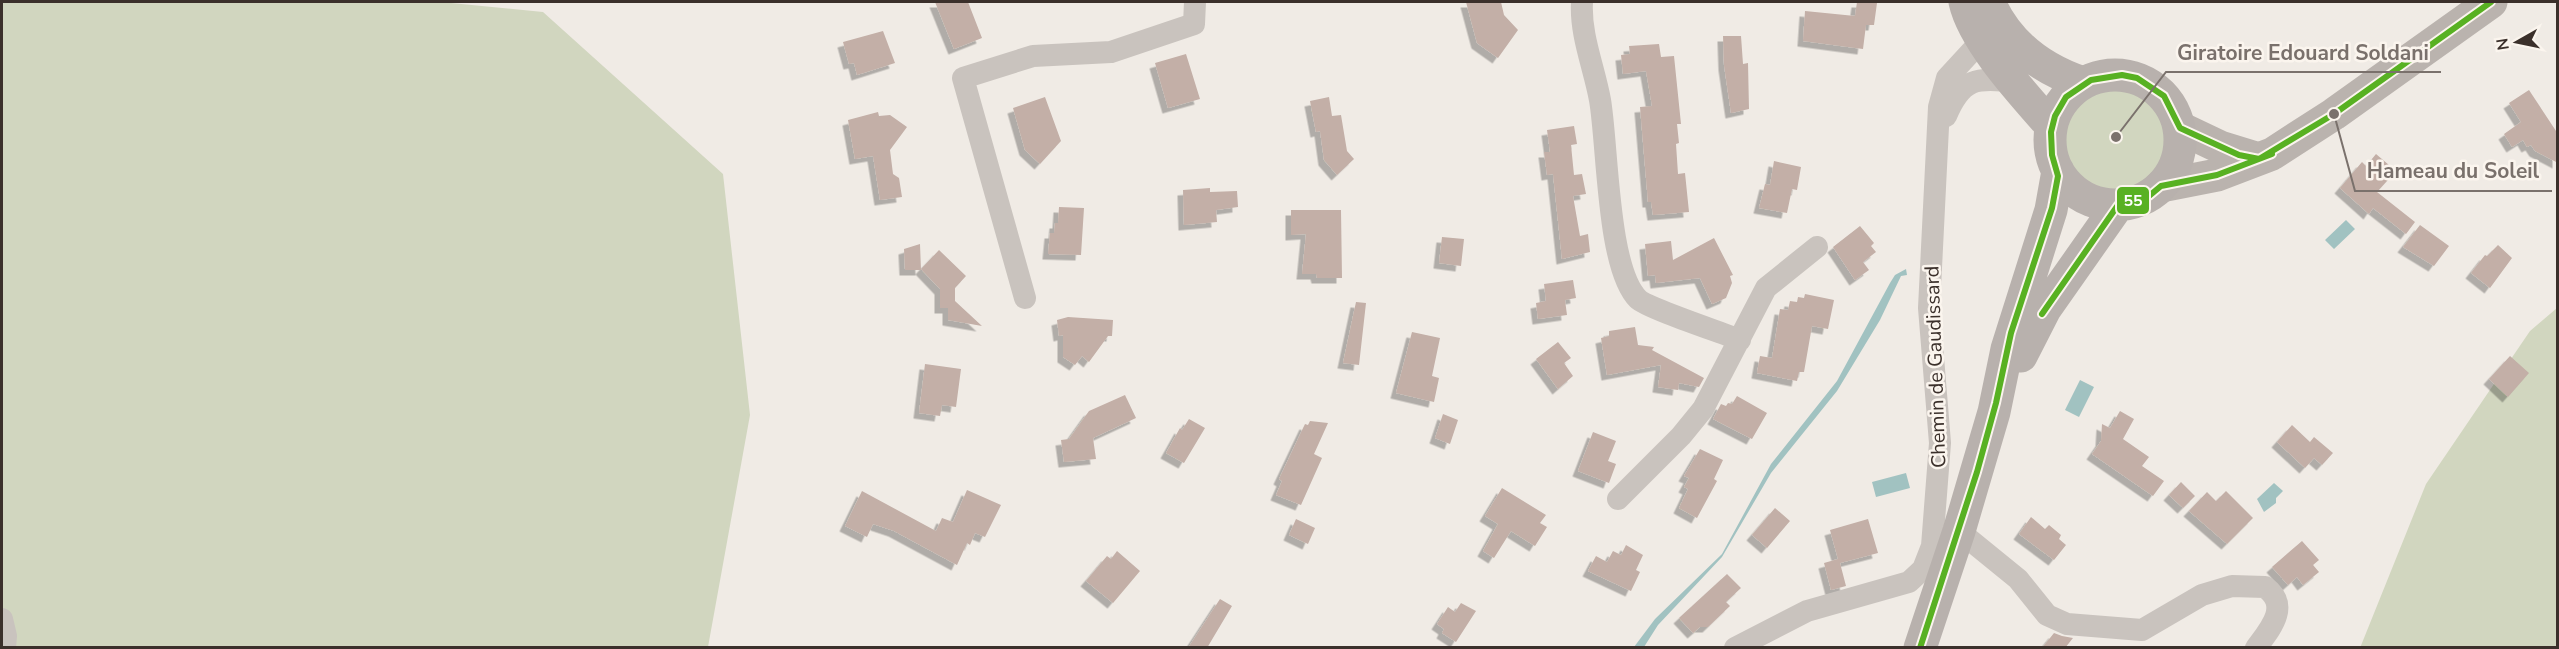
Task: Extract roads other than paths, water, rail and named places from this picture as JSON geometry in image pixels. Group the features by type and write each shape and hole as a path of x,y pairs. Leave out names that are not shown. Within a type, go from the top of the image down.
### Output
{"main road":[{"path":"1965,2 1971,22 1982,40 2051,126"},
{"path":"1989,2 2003,26 2022,50 2051,71 2083,83"},
{"path":"2162,186 2178,160 2180,128 2169,104 2151,84 2134,77 2117,74 2099,76 2083,83 2062,101 2051,126 2050,142 2058,171 2069,186 2084,197 2100,204 2118,205 2134,202 2162,186 2217,175 2272,154 2334,114 2491,2"},
{"path":"2180,128 2239,155 2259,159"},
{"path":"1920,648 1959,531 1994,412 2007,349 2051,210 2058,171"},
{"path":"1994,412 2045,309 2118,205"}],"street":[{"path":"1025,298 963,78 1033,56 1111,52 1194,24 1194,2"},
{"path":"1582,2 1587,52 1600,99 1616,238 1626,283 1639,301 1740,340"},
{"path":"1982,40 2002,42 2022,50"},
{"name":"Chemin de Gaudissard","path":"1735,648 1807,611 1909,582 1923,569 1932,546 1940,443 1929,308 1938,107 1947,78 1982,40"},
{"path":"1937,136 1953,99 1965,84 1979,79 2015,82"},
{"path":"1618,499 1681,436 1703,408 1766,288 1817,247"},
{"path":"1959,531 2018,579 2048,615 2067,624 2142,630 2202,595 2232,586 2265,587 2274,595 2279,609 2272,626 2256,648"},
{"path":"2,619 6,636 5,648"}],"water":[{"path":"2346,220 2355,229 2334,249 2325,240"},
{"path":"1906,269 1907,275 1901,276 1880,320 1837,391 1771,473 1722,557 1658,625 1644,647 1634,647 1655,619 1722,554 1771,464 1837,381 1890,283 1895,275"},
{"path":"2080,380 2094,387 2079,417 2065,410"},
{"path":"1906,473 1910,488 1876,497 1872,482"},
{"path":"2274,483 2283,491 2276,498 2276,503 2264,512 2257,499"}],"place":[{"name":"Hameau du Soleil","path":"2334,114"},
{"name":"Giratoire Edouard Soldani","path":"2116,137"}]}
